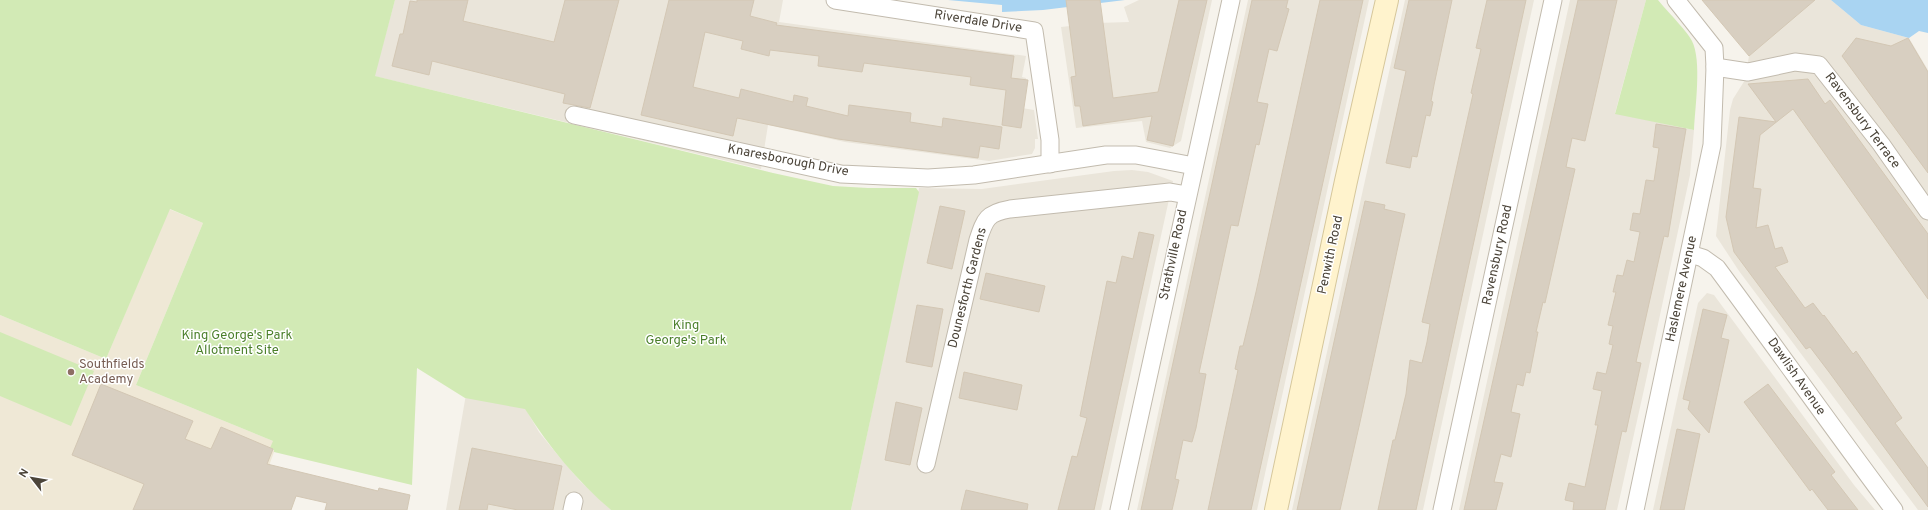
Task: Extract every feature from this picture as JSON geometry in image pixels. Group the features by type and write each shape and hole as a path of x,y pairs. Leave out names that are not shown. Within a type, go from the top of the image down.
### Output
{"street":[{"name":"Riverdale Drive","path":"836,0 1034,31 1050,140 1050,164"},
{"name":"Strathville Road","path":"1118,510 1231,0"},
{"name":"Penwith Road","path":"1276,510 1346,181 1387,0"},
{"name":"Ravensbury Road","path":"1442,510 1553,0"},
{"path":"1676,0 1714,48 1715,67"},
{"name":"Ravensbury Terrace","path":"1715,67 1748,72 1795,62 1819,65 1877,138 1928,211"},
{"name":"Haslemere Avenue","path":"1634,510 1659,389 1690,254 1712,145 1715,67"},
{"name":"Knaresborough Drive","path":"574,114 841,174 928,178 974,175 1106,155 1136,155 1194,166"},
{"name":"Dounesforth Gardens","path":"926,464 978,240 984,222 990,215 1010,209 1170,192 1187,195"},
{"name":"Dawlish Avenue","path":"1690,254 1703,258 1717,268 1894,510"}],"shaded area":[{"path":"395,0 783,0 779,22 1026,56 1022,77 1026,78 1022,108 1034,110 1038,139 1035,139 1035,148 1032,154 989,161 845,142 768,125 761,169 374,76"},
{"path":"1139,0 1212,0 1181,141 1170,148 1146,142 1142,121 1076,128 1061,27 1097,23 1129,22 1124,7"},
{"path":"1248,0 1369,0 1257,510 1137,510"},
{"path":"1405,0 1534,0 1423,510 1292,510"},
{"path":"1570,0 1646,0 1615,113 1694,130 1690,175 1645,385 1617,510 1459,510"},
{"path":"1815,0 1831,0 1861,25 1909,38 1928,70 1928,510 1918,510 1739,271 1716,236 1730,110 1733,99 1745,80 1749,56"},
{"path":"1132,170 1148,172 1173,181 1101,510 851,510 919,188 982,189 1114,171"},
{"name":"Southfields Academy","path":"169,209 203,223 136,385 273,441 274,452 253,510 0,510 0,315 106,359"},
{"path":"1707,293 1714,295 1854,485 1875,510 1653,510 1698,303"},
{"path":"469,377 511,384 539,432 580,481 611,510 446,510"}],"green space":[{"name":"King George's Park","path":"0,0 395,0 375,76 773,173 833,186 916,188 919,192 851,510 611,510 564,463 525,409 465,398 417,368 412,485 274,452 274,450 270,448 273,441 136,385 203,223 170,209 106,359 0,315"},
{"path":"1646,0 1658,0 1692,41 1697,60 1694,130 1615,114"},
{"path":"0,332 94,371 71,426 0,396"}],"water":[{"path":"948,0 1125,0 1043,10 1002,12 1002,5"},
{"path":"1831,0 1928,0 1928,33 1919,31 1909,38 1861,25"}],"building":[{"path":"417,0 468,0 463,21 554,42 565,0 619,0 590,108 563,103 565,94 432,61 429,75 392,66 400,34 403,34 410,1 417,2"},
{"path":"669,0 754,0 750,16 777,23 776,25 1014,56 1011,78 1028,80 1021,128 1002,125 1006,90 970,85 971,77 864,63 862,72 818,66 819,56 770,50 769,56 741,49 743,41 705,32 693,87 739,98 741,89 793,102 794,95 808,98 806,106 848,116 849,105 911,113 910,122 942,127 943,118 1002,127 999,149 980,146 978,158 838,139 737,118 733,136 641,115"},
{"path":"1066,0 1100,0 1113,98 1158,92 1179,0 1207,0 1173,146 1147,140 1152,116 1083,126 1080,106 1075,106 1071,77 1076,76"},
{"path":"1252,0 1288,0 1286,8 1289,9 1277,51 1269,49 1257,102 1268,104 1259,145 1256,144 1238,226 1231,225 1199,373 1206,374 1196,428 1192,442 1183,440 1175,479 1179,480 1172,510 1141,510"},
{"path":"1320,0 1363,0 1251,510 1208,510 1238,370 1235,369 1240,346 1243,346 1256,292"},
{"path":"1409,0 1452,0 1434,85 1430,116 1426,115 1417,157 1412,156 1410,168 1386,163 1406,71 1394,68"},
{"path":"1487,0 1526,0 1416,510 1378,510 1393,440 1395,440 1406,394 1410,360 1422,363 1427,342 1430,324 1422,322 1473,94 1471,93 1481,49 1476,48"},
{"path":"1578,0 1617,0 1585,141 1572,138 1566,167 1575,169 1545,303 1543,302 1536,332 1538,332 1530,373 1526,372 1523,386 1517,384 1511,412 1520,414 1511,457 1501,454 1494,482 1503,483 1496,510 1464,510"},
{"path":"1702,0 1815,0 1749,56"},
{"path":"1856,38 1891,46 1908,38 1928,72 1928,173 1842,56"},
{"path":"1808,79 1825,104 1830,100 1928,234 1928,299 1793,109 1760,135 1753,188 1761,189 1756,228 1768,225 1775,249 1782,247 1788,262 1775,267 1805,308 1813,303 1823,316 1824,315 1853,354 1856,351 1902,418 1895,423 1928,468 1928,507 1810,347 1806,349 1734,252 1726,217 1739,117 1776,122 1748,84"},
{"path":"1656,124 1686,129 1668,237 1664,236 1636,362 1641,363 1626,432 1622,431 1605,510 1573,510 1574,502 1565,500 1569,483 1585,487 1598,425 1595,425 1602,391 1593,389 1597,372 1606,374 1613,345 1609,344 1613,326 1608,325 1616,292 1613,292 1617,275 1623,276 1627,260 1634,262 1640,232 1630,230 1633,213 1640,214 1646,180 1654,181 1659,148 1653,147"},
{"path":"1365,201 1385,205 1384,209 1405,214 1360,422 1340,510 1297,510"},
{"path":"940,206 965,211 952,269 927,263"},
{"path":"1139,232 1154,235 1094,510 1058,510 1072,456 1077,457 1087,418 1080,416 1107,281 1116,283 1122,256 1133,259"},
{"path":"986,273 1045,286 1039,312 980,299"},
{"path":"917,305 943,309 932,367 906,362"},
{"path":"1703,309 1727,315 1721,338 1729,340 1709,433 1688,409 1690,401 1683,399"},
{"path":"964,372 1022,385 1017,410 959,398"},
{"path":"101,384 193,421 185,439 211,449 221,427 273,449 267,464 378,491 379,488 410,495 407,510 325,510 327,503 296,496 291,510 133,510 144,484 72,455"},
{"path":"1768,384 1835,472 1831,475 1858,510 1828,510 1812,489 1810,491 1744,402"},
{"path":"896,402 922,408 910,465 885,460"},
{"path":"1677,429 1700,434 1684,510 1660,510"},
{"path":"472,448 562,466 553,510 518,510 488,504 487,510 459,510"},
{"path":"966,490 1028,504 1027,510 961,510"}],"place":[{"name":"Southfields Academy","path":"71,372"}],"park label":[{"name":"King George's Park Allotment Site","path":"237,344"}]}
